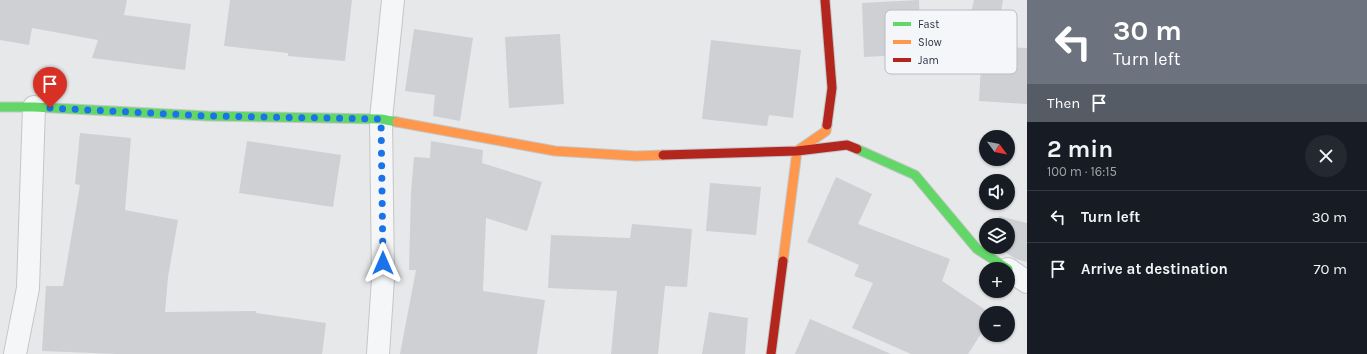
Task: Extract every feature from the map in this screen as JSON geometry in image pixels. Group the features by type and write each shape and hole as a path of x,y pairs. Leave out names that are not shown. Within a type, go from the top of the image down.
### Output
{"street":[{"path":"378,354 383,279 381,119 393,0"},
{"path":"771,354 797,151 826,132 830,110 832,88 825,0"},
{"path":"0,107 34,107 208,116 381,119 555,151 636,156 797,151 847,145 915,175 977,249 997,262"},
{"path":"15,354 28,288 34,107"},
{"path":"1015,274 1027,282"}],"building":[{"path":"0,0 127,0 124,15 191,24 185,70 92,58 98,40 32,28 29,45 0,40"},
{"path":"230,0 352,0 345,61 288,56 288,53 224,46"},
{"path":"919,0 919,10 885,10 885,56 864,57 862,3"},
{"path":"974,0 1003,0 1001,10 972,10"},
{"path":"414,29 473,38 460,121 433,116 435,95 405,91"},
{"path":"560,34 564,104 509,108 505,37"},
{"path":"711,40 801,50 793,118 769,115 767,126 702,119"},
{"path":"1017,48 1027,48 1027,104 979,101 980,74 1017,74"},
{"path":"80,133 131,138 125,210 178,220 168,277 165,312 256,311 256,313 326,323 322,354 118,354 42,351 46,286 63,286 80,185 75,184"},
{"path":"247,141 341,155 333,207 239,193"},
{"path":"431,141 483,150 482,163 542,182 527,231 486,218 483,291 545,300 537,354 400,354 416,270 409,270 411,192 414,157 430,158"},
{"path":"836,177 872,194 858,224 950,259 942,281 980,306 979,337 968,354 911,354 852,328 873,283 854,276 859,265 807,242"},
{"path":"710,183 761,187 756,235 706,231"},
{"path":"1015,220 1027,223 1027,262 1016,259 1008,254 1015,254"},
{"path":"632,224 692,229 687,287 665,286 658,354 611,354 617,291 548,288 551,235 630,238"},
{"path":"709,312 748,318 745,354 702,354"},
{"path":"810,319 891,354 795,354"}],"traffic: fast":[{"path":"0,107 34,107 208,116 381,119 397,122"},
{"path":"857,149 915,175 977,249 997,262"}],"traffic: slow":[{"path":"397,122 555,151 636,156 663,155"},
{"path":"783,261 797,151 826,131 827,125"}],"traffic: jam":[{"path":"825,0 832,88 827,125"},
{"path":"663,155 797,151 847,145 857,149"},
{"path":"771,354 783,261"}],"route":[{"path":"50,108 208,116 381,119 383,263"}]}
